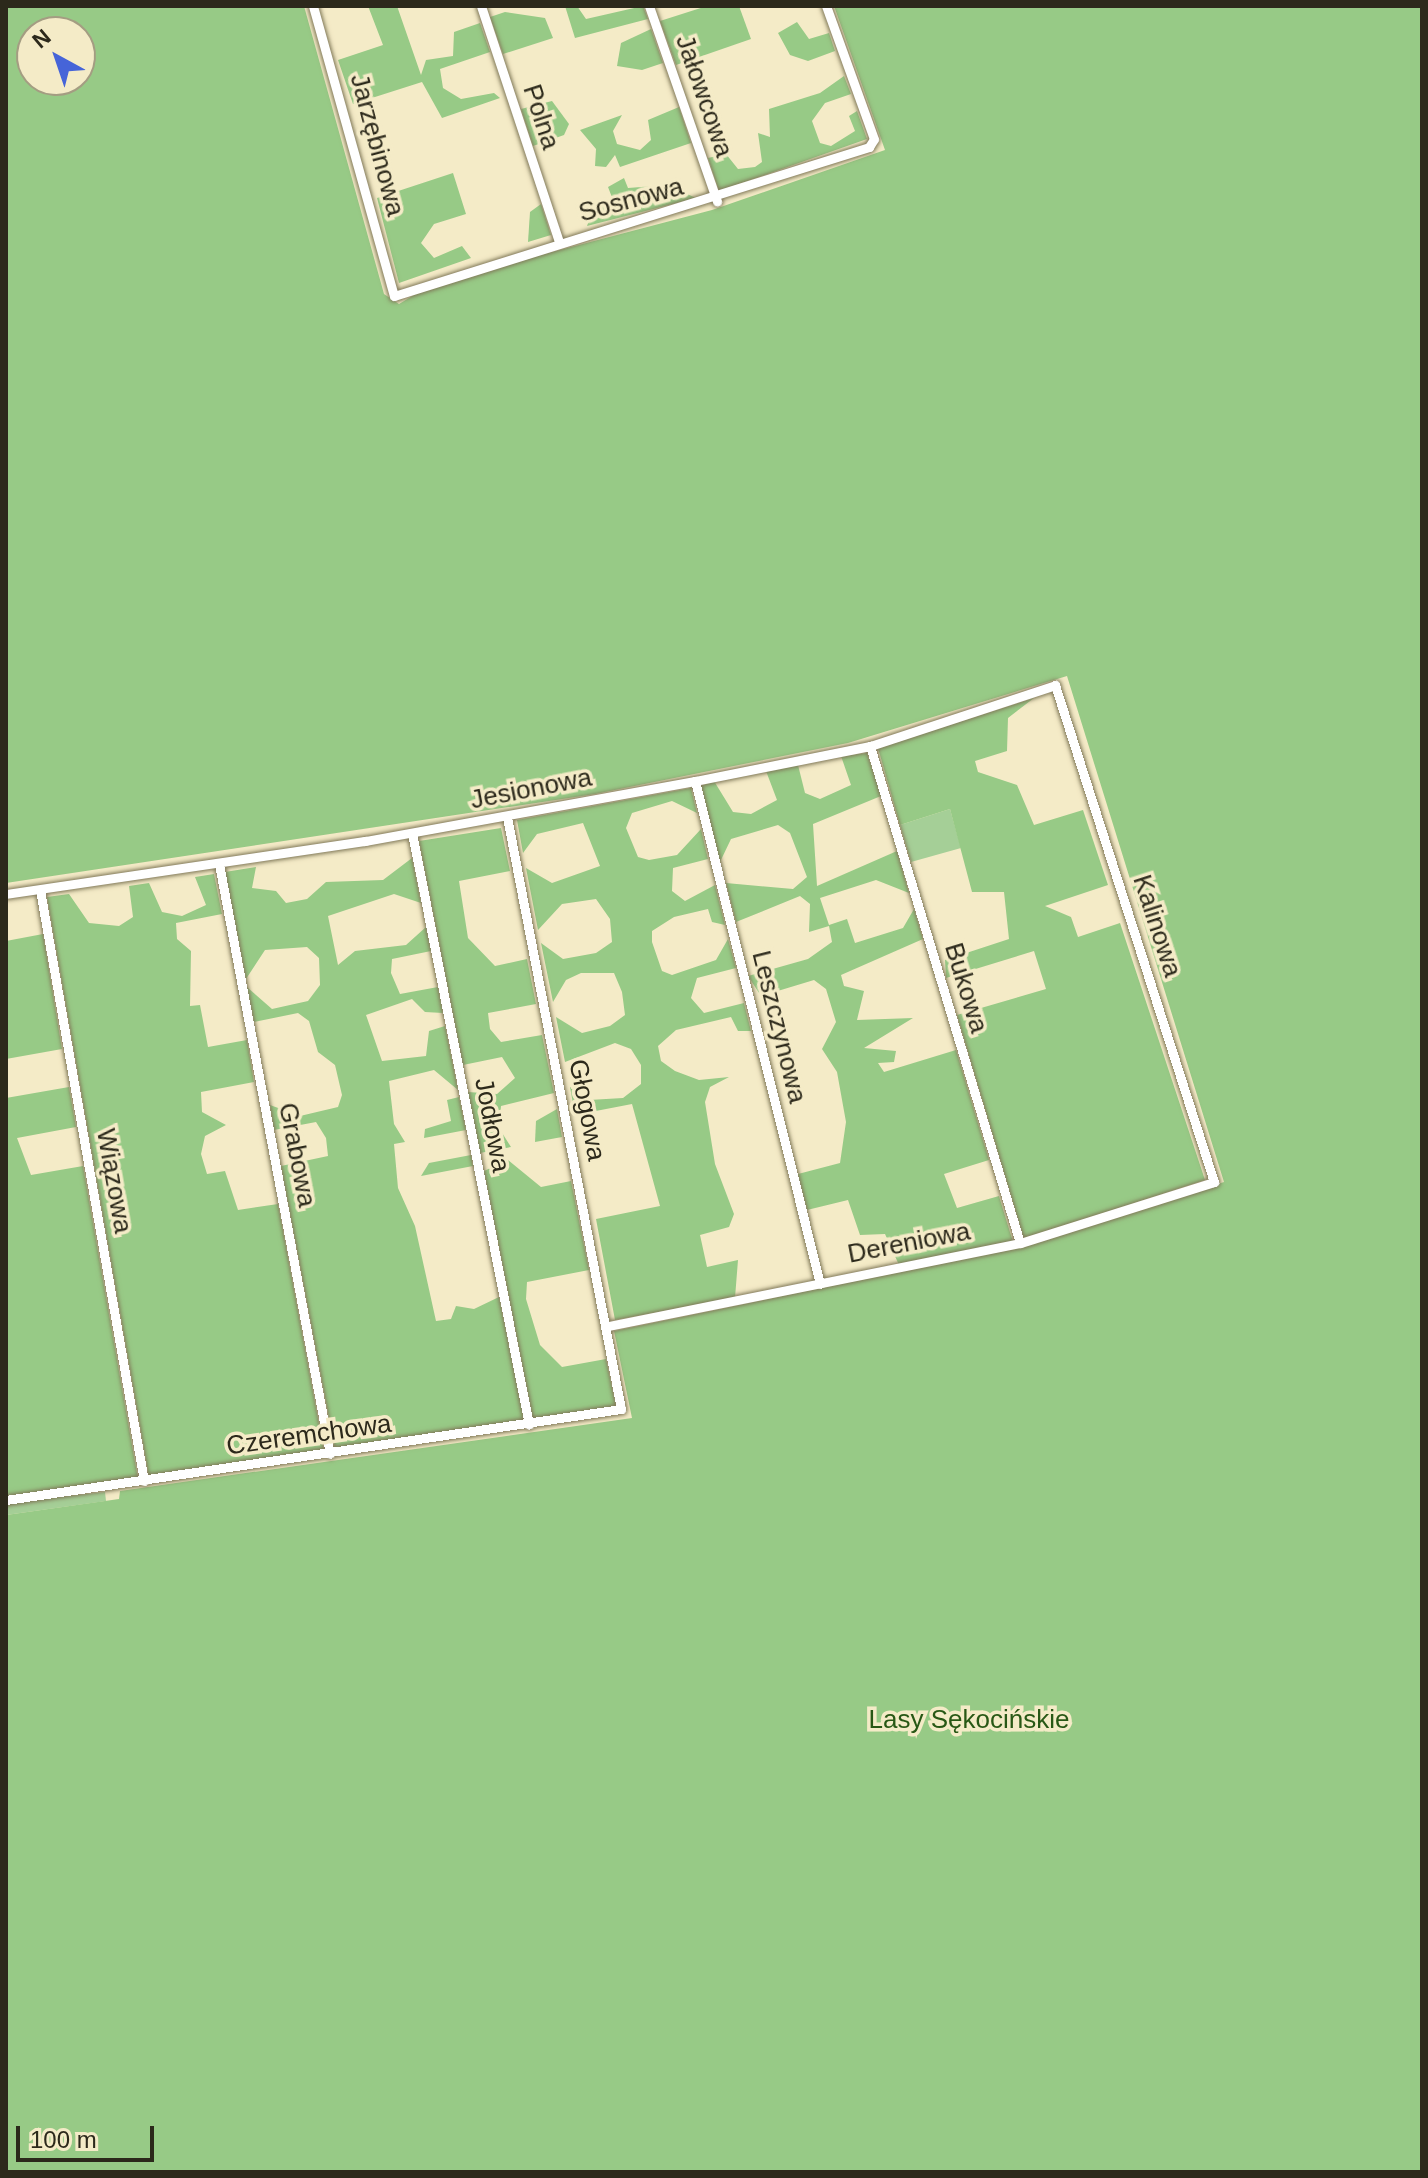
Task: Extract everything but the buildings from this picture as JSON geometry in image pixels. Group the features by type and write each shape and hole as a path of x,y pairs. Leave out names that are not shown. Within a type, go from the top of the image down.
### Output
{"street":[{"name":"Jarzębinowa","path":"313,6 394,296"},
{"name":"Polna","path":"481,6 559,242"},
{"name":"Jałowcowa","path":"649,6 717,201"},
{"name":"Sosnowa","path":"394,296 559,242 717,201 862,150 874,139 826,6"},
{"name":"Jesionowa","path":"6,894 412,833 695,781 870,746 1055,685"},
{"name":"Kalinowa","path":"1055,685 1214,1182"},
{"name":"Bukowa","path":"870,746 1020,1243"},
{"name":"Leszczynowa","path":"695,781 820,1284"},
{"name":"Głogowa","path":"507,817 607,1326 618,1411"},
{"name":"Jodłowa","path":"412,833 529,1425"},
{"name":"Grabowa","path":"219,864 330,1454"},
{"name":"Wiązowa","path":"40,890 144,1481"},
{"name":"Dereniowa","path":"607,1326 1020,1243 1214,1182"},
{"name":"Czeremchowa","path":"6,1500 618,1411"}],"green space":[{"name":"Lasy Sękocińskie","path":"6,6 304,6 384,294 399,304 434,283 712,210 885,150 834,6 1422,6 1422,2172 6,2172 6,1515 119,1499 120,1491 632,1418 614,1331 1019,1247 1224,1182 1067,676 848,743 595,794 6,883"},
{"path":"368,6 397,6 421,75 426,60 453,56 454,32 480,23 490,52 440,69 443,88 461,99 494,93 500,98 442,118 422,82 353,104 338,60 383,45"},
{"path":"565,6 577,6 586,19 643,6 648,19 575,38"},
{"path":"707,6 739,6 751,39 676,65 660,21"},
{"path":"505,12 545,18 553,38 503,54 490,17"},
{"path":"797,22 809,39 829,33 835,51 808,61 790,55 778,33"},
{"path":"651,29 663,63 642,70 617,66 621,43"},
{"path":"844,76 851,94 825,103 812,121 820,143 831,146 855,131 849,116 857,111 867,139 719,191 708,158 726,154 738,169 755,167 762,162 758,133 770,137 769,109 820,93"},
{"path":"552,101 569,124 564,135 533,146 521,109"},
{"path":"679,107 691,143 620,167 615,155 606,167 595,166 596,149 580,130 622,115 613,131 617,144 640,150 651,140 648,120"},
{"path":"453,173 466,214 434,224 421,243 434,258 462,246 471,258 399,283 377,198"},
{"path":"624,178 628,188 667,185 696,198 587,226 593,209 613,200 608,187"},
{"path":"541,204 551,235 528,242 530,212"},
{"path":"1034,698 1008,718 1007,751 975,761 978,772 1017,785 1034,825 1083,810 1108,885 1045,906 1071,917 1078,937 1120,923 1205,1180 1024,1239 957,1015 1046,989 1034,951 946,978 945,960 1009,939 1004,892 972,892 950,809 900,825 878,748"},
{"path":"867,753 881,796 813,824 817,886 897,851 909,893 876,880 820,898 829,925 847,919 855,943 903,928 914,909 923,939 841,975 844,986 864,991 857,1020 913,1018 864,1048 896,1051 894,1062 878,1063 884,1072 956,1050 989,1160 944,1174 957,1208 999,1196 1013,1242 899,1265 885,1234 860,1235 848,1200 807,1210 798,1174 840,1163 846,1122 837,1072 822,1049 836,1022 826,989 814,980 761,996 748,976 808,959 832,942 829,926 809,932 810,904 800,896 736,922 726,883 793,889 807,877 790,833 778,825 731,839 720,862 701,786 714,781 733,812 751,814 777,800 766,771 798,765 805,793 820,799 851,785 841,756"},
{"path":"691,788 697,813 672,801 632,813 626,828 638,857 649,860 677,855 701,829 708,859 673,868 672,891 685,901 715,885 725,925 712,922 708,909 674,917 652,931 652,942 662,971 672,975 716,960 728,939 736,968 697,978 691,998 704,1013 744,1003 751,1031 738,1031 731,1017 676,1030 658,1046 661,1061 675,1071 699,1080 729,1077 710,1087 705,1102 715,1164 734,1214 729,1227 700,1235 707,1267 738,1260 735,1298 615,1320 596,1219 660,1206 632,1104 575,1115 570,1087 589,1100 623,1098 641,1084 641,1065 631,1049 615,1043 565,1062 556,1017 582,1033 610,1026 625,1015 622,992 614,973 581,973 566,980 553,1002 541,943 563,959 596,953 612,942 610,919 596,899 562,904 538,930 526,868 552,883 600,866 583,823 537,834 523,853 517,820"},
{"path":"950,809 961,848 911,862 900,825"},
{"path":"501,828 510,871 459,881 468,938 495,966 527,959 536,1004 488,1013 490,1029 501,1042 542,1035 554,1093 501,1106 499,1128 511,1147 480,1153 468,1092 497,1094 515,1078 502,1057 463,1065 419,841"},
{"path":"412,858 421,903 394,894 328,916 338,965 355,951 406,945 426,927 431,951 392,959 391,973 400,994 438,987 443,1013 425,1012 412,999 366,1015 382,1061 426,1056 429,1031 445,1026 458,1090 434,1070 389,1081 394,1124 405,1142 394,1144 398,1188 415,1226 436,1321 451,1319 456,1306 474,1309 499,1297 524,1420 335,1449 281,1166 328,1156 326,1138 316,1122 274,1130 270,1105 300,1116 338,1107 342,1095 335,1065 318,1052 309,1021 298,1013 254,1022 247,987 272,1009 308,1001 320,985 319,958 307,947 265,950 246,979 225,872 256,867 252,888 276,891 286,903 307,899 326,882 383,880"},
{"path":"214,874 222,914 176,923 177,939 191,951 190,1006 200,1005 208,1047 247,1040 254,1082 201,1092 202,1112 226,1125 205,1136 201,1154 207,1174 225,1171 238,1210 278,1204 324,1451 149,1477 47,897 69,894 89,923 119,926 133,917 129,886 149,883 162,912 182,916 206,905 195,877"},
{"path":"43,934 62,1049 6,1059 6,941"},
{"path":"69,1087 76,1127 17,1138 31,1175 83,1166 138,1479 6,1496 6,1098"},
{"path":"459,1097 466,1130 424,1138 425,1129 451,1121 447,1100"},
{"path":"557,1109 562,1137 535,1142 536,1121"},
{"path":"471,1155 473,1166 421,1176 429,1163"},
{"path":"508,1160 541,1187 571,1181 589,1270 527,1282 526,1299 540,1345 562,1367 606,1359 616,1406 533,1419 484,1171"},
{"path":"105,1492 106,1501 6,1515 6,1503"}]}
